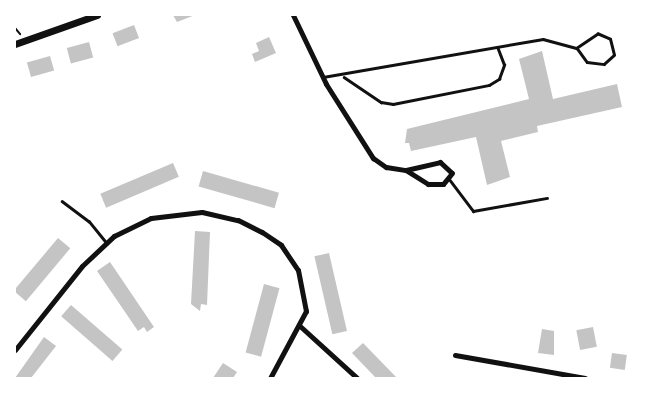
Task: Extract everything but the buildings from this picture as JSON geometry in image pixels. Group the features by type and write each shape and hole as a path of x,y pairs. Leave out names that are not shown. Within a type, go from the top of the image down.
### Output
{"street":[{"path":"15,44 78,18 97,15"},
{"path":"293,15 322,77 373,158 386,167 406,170 440,162 451,170 450,180 428,184 406,170"},
{"path":"15,350 106,242 133,225 170,213 202,212 238,220 281,245 294,262 306,301 301,327 270,378"},
{"path":"301,327 357,378"},
{"path":"455,355 585,378"}],"lane":[{"path":"322,77 343,76 498,49 543,39 577,48 587,62 604,64 614,55 610,39 598,34 577,48"},
{"path":"343,76 381,102 393,104 489,85 499,79 504,65 498,49"},
{"path":"450,180 473,211 547,198"},
{"path":"62,201 89,221 106,242"}]}
